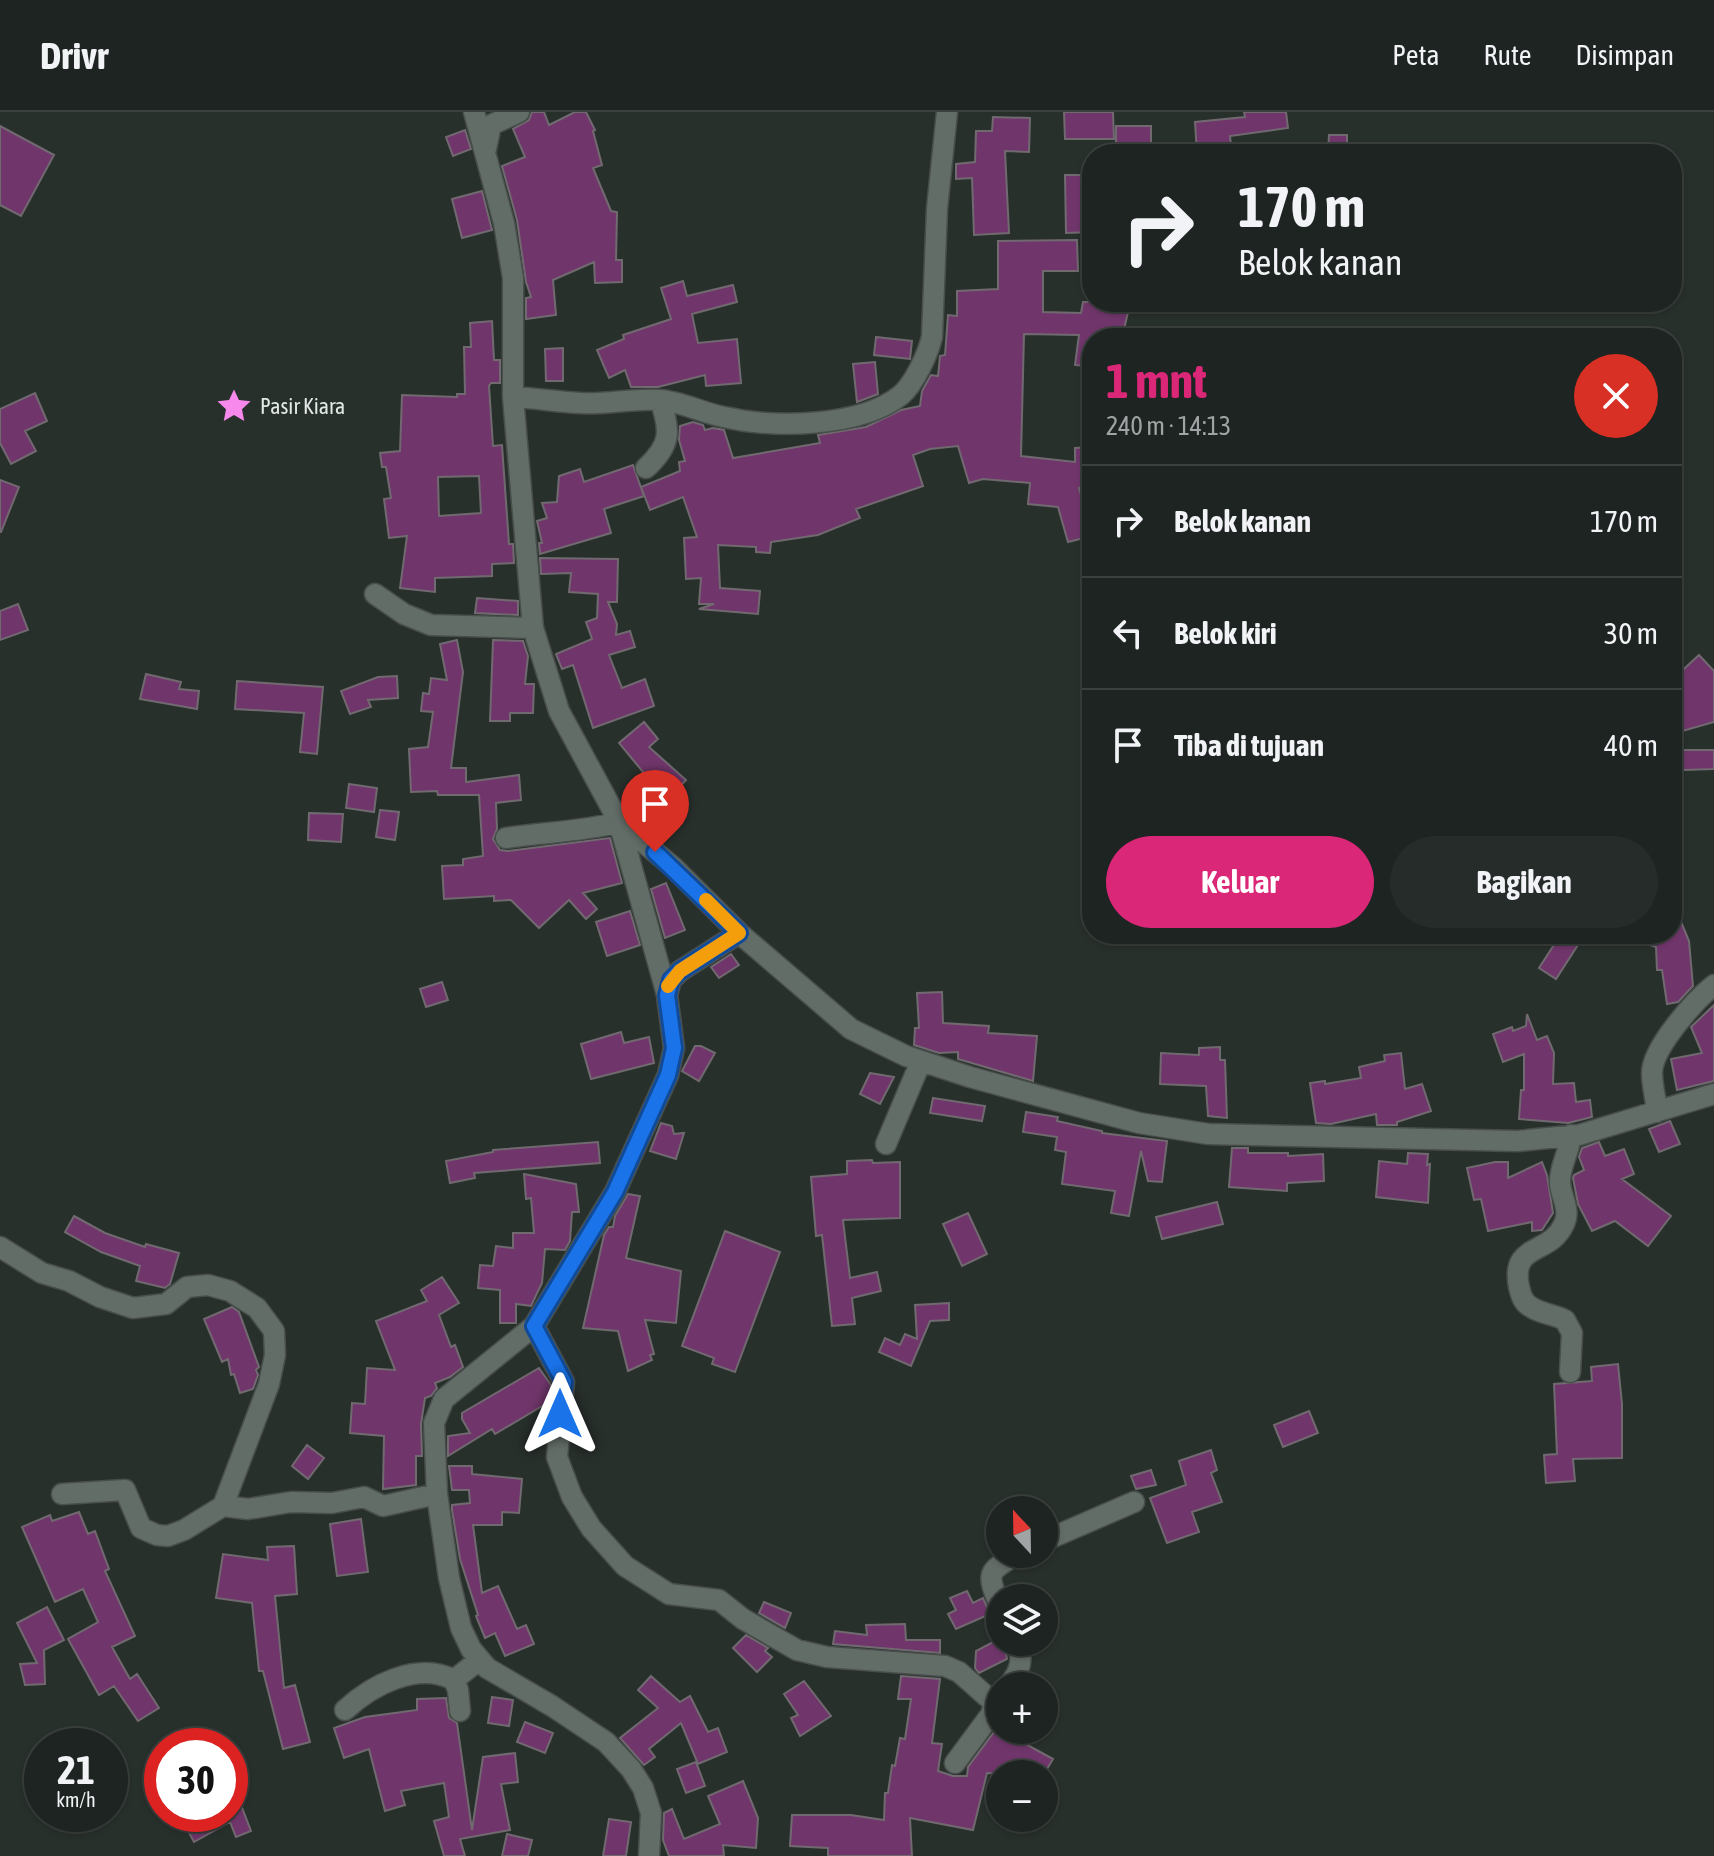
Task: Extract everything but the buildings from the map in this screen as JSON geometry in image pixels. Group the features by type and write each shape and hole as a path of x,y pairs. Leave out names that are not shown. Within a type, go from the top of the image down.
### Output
{"street":[{"path":"474,112 504,223 513,278 513,397 533,628 559,711 619,822 667,995 674,1048 668,1075 615,1192 534,1326 444,1399 438,1409 433,1441 437,1494 453,1601 461,1628 479,1660 606,1742 631,1769 643,1788 651,1813 653,1852"},
{"path":"486,153 491,125 519,112"},
{"path":"513,397 581,404 660,400 722,417 788,425 831,420 873,410 904,393 928,353 932,337 937,209 947,112"},
{"path":"646,468 666,445 667,424 660,400"},
{"path":"375,594 404,614 431,625 533,628"},
{"path":"506,838 592,829 619,822"},
{"path":"619,822 673,867 739,933 851,1029 921,1061 1139,1123 1208,1134 1518,1141 1571,1135 1714,1094"},
{"path":"667,995 676,974 739,933"},
{"path":"1657,1112 1653,1062 1672,1031 1714,985"},
{"path":"886,1144 921,1061"},
{"path":"1570,1372 1572,1333 1565,1320 1527,1305 1521,1295 1517,1266 1523,1256 1558,1237 1566,1221 1560,1179 1570,1150 1571,1135"},
{"path":"0,1247 42,1273 133,1308 166,1304 187,1287 208,1285 230,1291 257,1308 274,1331 275,1355 269,1384 223,1506 184,1530 162,1536 141,1528 125,1490 62,1494"},
{"path":"534,1326 564,1382 557,1457 572,1497 591,1528 625,1566 669,1594 719,1600 743,1619 797,1650 827,1657 945,1666 986,1691"},
{"path":"223,1506 248,1509 291,1502 332,1503 364,1497 383,1506 437,1494"},
{"path":"1058,1535 1134,1502"},
{"path":"454,1680 479,1660"},
{"path":"345,1710 362,1694 388,1680 431,1674 454,1680"},
{"path":"454,1680 460,1711"},
{"path":"955,1763 986,1721"}],"slow traffic":[{"path":"668,986 680,971 739,933 706,900"}],"place":[{"name":"Pasir Kiara","path":"234,406"}],"route":[{"path":"560,1414 564,1382 534,1326 615,1192 668,1075 674,1048 667,995 671,980 739,933 655,852"}]}
